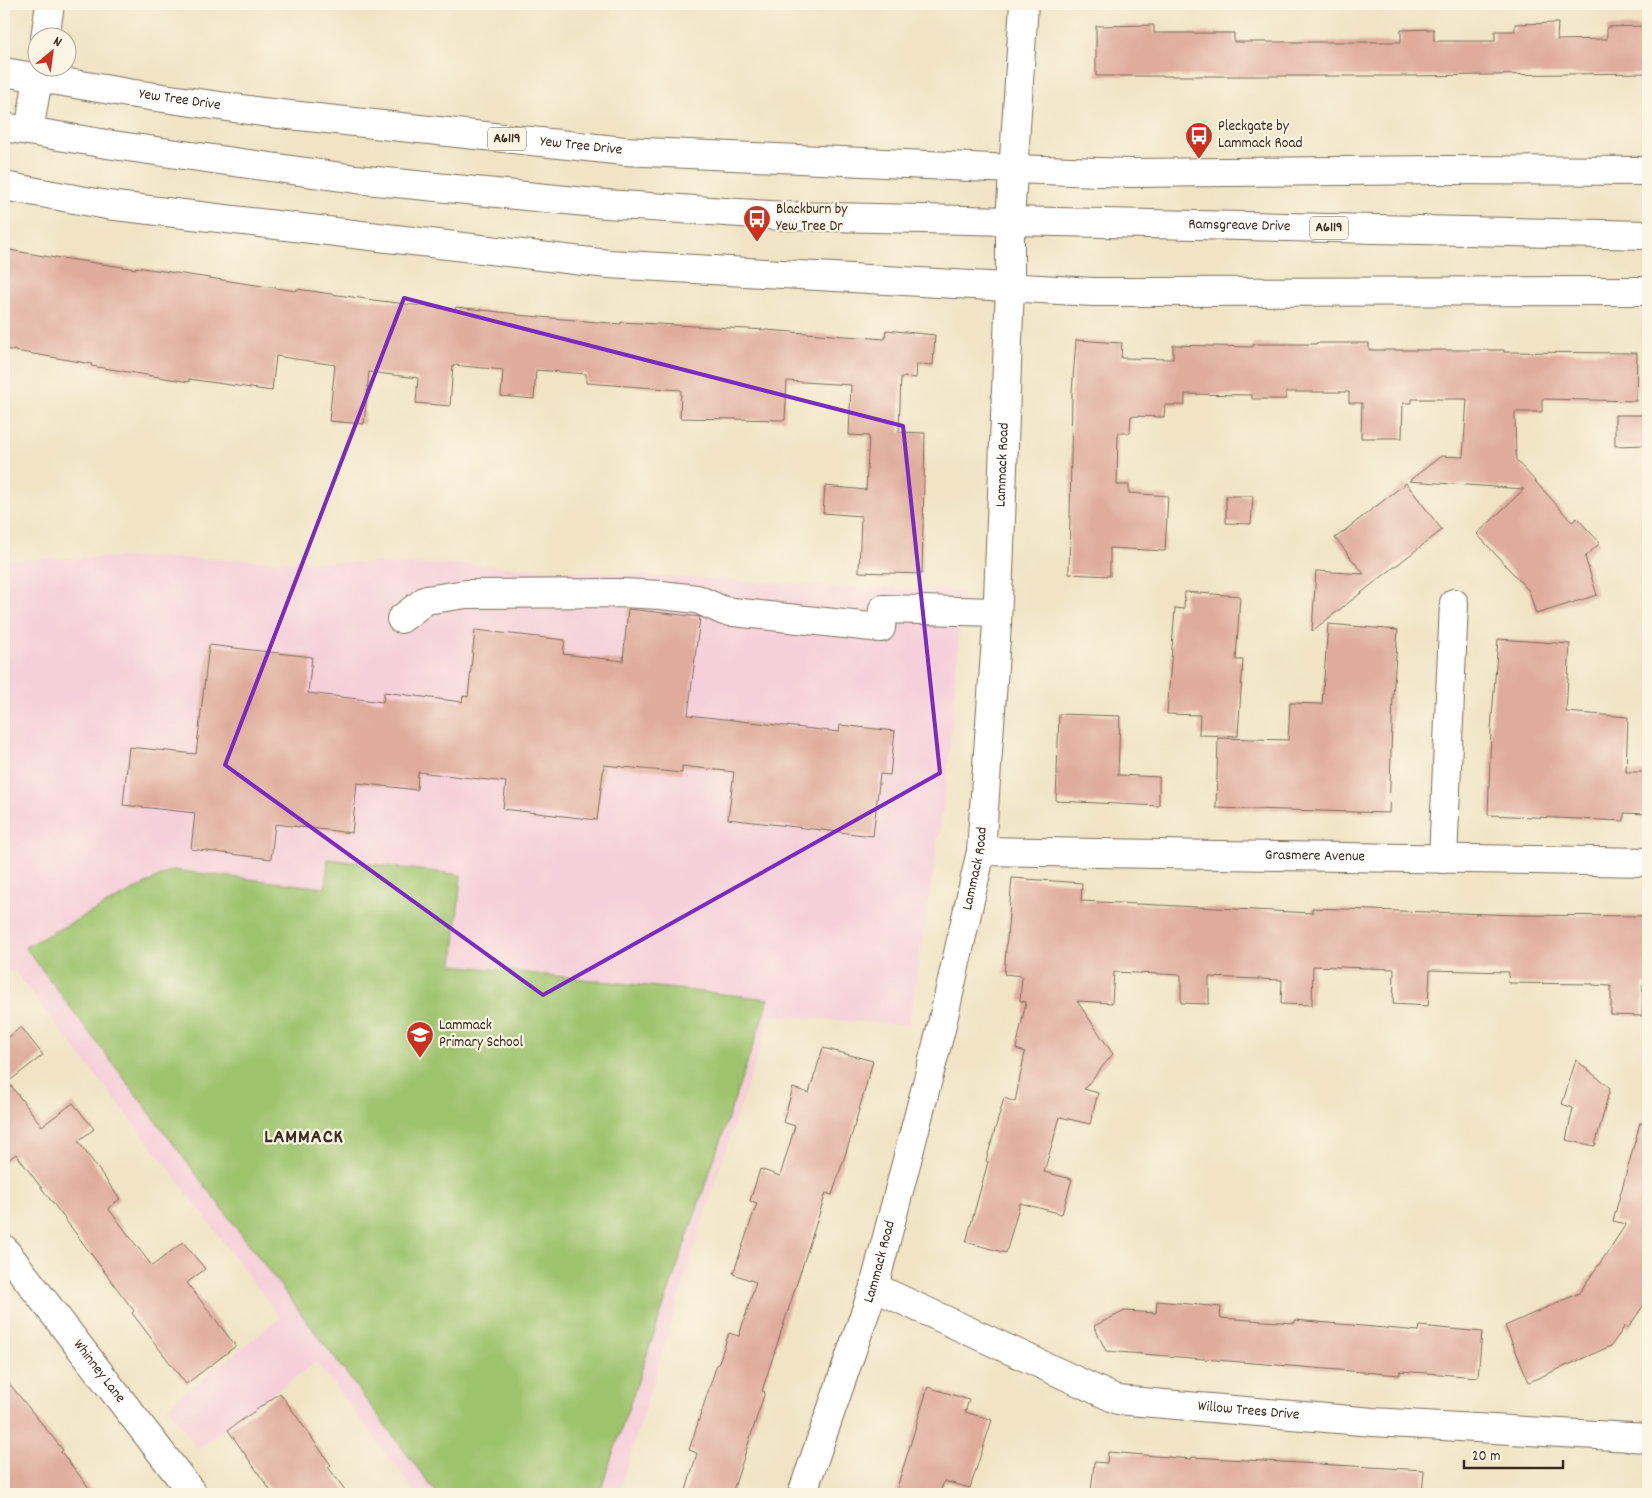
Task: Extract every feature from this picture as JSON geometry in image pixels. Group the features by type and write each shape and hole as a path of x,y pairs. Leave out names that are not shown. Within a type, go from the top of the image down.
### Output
{"main road":[{"path":"46,28 50,4"},
{"path":"1013,169 1024,4"},
{"name":"Yew Tree Drive","path":"4,72 28,73"},
{"path":"17,129 37,78"},
{"name":"Yew Tree Drive","path":"68,78 262,112 624,151 1013,169"},
{"name":"A6119","path":"17,129 114,146 356,179 606,204 784,216 1010,220"},
{"name":"A6119","path":"1013,169 1129,173 1434,170 1648,171"},
{"name":"Lammack Road","path":"802,1494 874,1287 941,1029 981,851 997,612 1013,169"},
{"path":"4,186 107,205 608,264 1093,292 1648,291"},
{"name":"Ramsgreave Drive","path":"1010,220 1100,224 1648,235"},
{"path":"401,619 426,600 466,594 622,593 661,595 696,599 724,611 881,628 883,609 997,612"},
{"path":"1443,858 1454,603"},
{"name":"Grasmere Avenue","path":"981,851 1648,862"},
{"name":"Whinney Lane","path":"4,1249 193,1494"},
{"name":"Willow Trees Drive","path":"874,1287 1118,1400 1373,1422 1648,1438"}],"highlighted area":[{"path":"404,298 903,426 940,773 543,995 225,765"}],"shaded area":[{"name":"Lammack Primary School","path":"124,557 474,565 830,586 963,591 946,790 909,1025 771,1016 723,1157 618,1494 417,1494 316,1362 197,1449 168,1406 280,1318 167,1166 15,972 4,971 4,559"}],"green space":[{"path":"328,859 461,875 453,965 769,999 599,1494 437,1494 25,947 172,870 325,888"}],"building":[{"path":"1558,23 1557,40 1607,39 1607,27 1648,26 1648,73 1407,76 1096,76 1096,26 1154,25 1154,33 1234,33 1234,42 1401,42 1401,30 1434,29 1434,41 1495,41 1495,31 1515,31 1515,24"},
{"path":"4,249 55,258 136,269 136,267 296,291 297,289 455,310 456,307 517,315 621,324 621,322 766,330 885,339 886,330 935,335 933,365 917,364 916,378 901,377 899,432 925,433 922,574 859,572 861,516 823,513 825,486 866,490 869,436 849,435 851,385 787,381 785,420 680,418 681,390 586,383 586,374 536,370 534,399 501,396 503,370 453,365 450,406 416,403 418,378 369,372 364,424 329,421 335,365 276,356 272,391 189,379 189,382 4,349"},
{"path":"1076,340 1122,343 1121,358 1173,359 1173,345 1253,347 1253,344 1316,343 1369,343 1369,350 1504,350 1504,352 1637,353 1636,401 1542,399 1542,412 1515,412 1516,460 1572,522 1577,518 1600,543 1585,557 1597,595 1536,614 1529,591 1477,534 1524,489 1409,481 1441,456 1463,457 1467,399 1412,399 1412,403 1403,403 1402,438 1361,438 1362,403 1349,403 1349,392 1286,392 1286,399 1252,399 1252,395 1185,394 1185,405 1165,405 1164,417 1131,416 1130,433 1118,433 1117,485 1129,485 1129,493 1168,496 1165,551 1110,548 1110,576 1069,574 1072,392"},
{"path":"1615,415 1648,415 1648,445 1615,446"},
{"path":"1406,483 1442,530 1312,631 1316,571 1364,574 1335,538"},
{"path":"1226,496 1253,496 1251,524 1226,523"},
{"path":"1185,592 1240,596 1236,660 1243,660 1238,736 1199,735 1200,715 1167,714 1175,608 1184,609"},
{"path":"628,609 700,617 688,715 839,732 840,725 895,731 890,775 880,774 873,836 728,819 734,772 682,766 682,773 604,765 597,820 503,809 506,782 418,772 417,790 357,783 352,833 275,824 271,859 191,849 195,813 123,805 129,747 196,754 209,645 312,657 308,693 383,702 384,692 462,702 463,696 468,697 475,630 565,640 563,654 623,661"},
{"path":"1328,624 1398,630 1393,696 1389,813 1216,808 1218,738 1288,740 1290,703 1322,704"},
{"path":"1498,639 1570,644 1566,712 1628,717 1626,772 1648,772 1648,814 1624,813 1624,821 1488,815 1491,730"},
{"path":"1059,714 1120,716 1118,775 1159,777 1159,806 1056,801"},
{"path":"1012,878 1082,883 1081,901 1312,913 1312,908 1518,915 1648,916 1648,984 1643,984 1642,1016 1611,1015 1611,986 1508,983 1509,972 1430,970 1428,1006 1393,1004 1394,969 1313,966 1312,1005 1281,1004 1282,980 1209,977 1209,1004 1181,1003 1181,975 1114,972 1112,1003 1077,1001 1113,1054 1084,1089 1098,1093 1090,1124 1060,1117 1044,1172 1072,1179 1062,1214 1020,1203 1006,1253 966,1242 1004,1098 1015,1102 1025,1052 1016,1049 1026,1002 1020,1001 1022,976 1004,974"},
{"path":"21,1027 43,1055 8,1082 42,1126 73,1103 94,1129 78,1141 120,1199 108,1208 152,1266 183,1242 205,1269 187,1283 236,1346 186,1384 132,1313 134,1311 16,1154 4,1163 4,1041"},
{"path":"823,1048 873,1061 852,1134 832,1195 826,1193 762,1391 765,1392 732,1494 685,1494 697,1453 689,1450 717,1364 729,1333 739,1336 756,1282 733,1274 757,1203 750,1201 760,1169 780,1176 795,1126 783,1122 793,1088 809,1093"},
{"path":"1576,1060 1610,1088 1595,1146 1566,1140 1573,1108 1562,1104"},
{"path":"1640,1123 1648,1124 1648,1299 1628,1328 1625,1326 1611,1346 1529,1382 1505,1326 1579,1293 1607,1253 1626,1224 1613,1221"},
{"path":"1157,1301 1221,1307 1220,1318 1295,1323 1295,1320 1419,1331 1420,1326 1482,1332 1478,1377 1400,1371 1400,1375 1106,1351 1094,1326 1125,1311 1156,1313"},
{"path":"4,1377 63,1450 61,1452 94,1494 4,1494"},
{"path":"928,1387 969,1400 965,1412 992,1420 970,1488 944,1481 940,1494 895,1494"},
{"path":"280,1393 331,1465 328,1467 348,1494 273,1494 228,1430"},
{"path":"1108,1452 1192,1459 1192,1457 1424,1470 1422,1494 1091,1494 1094,1462 1107,1463"}],"place":[{"name":"Pleckgate by Lammack Road","path":"1199,160"},
{"name":"Blackburn by Yew Tree Dr","path":"757,243"},
{"name":"Lammack Primary School","path":"420,1059"}],"district":[{"name":"LAMMACK","path":"304,1138"}]}
